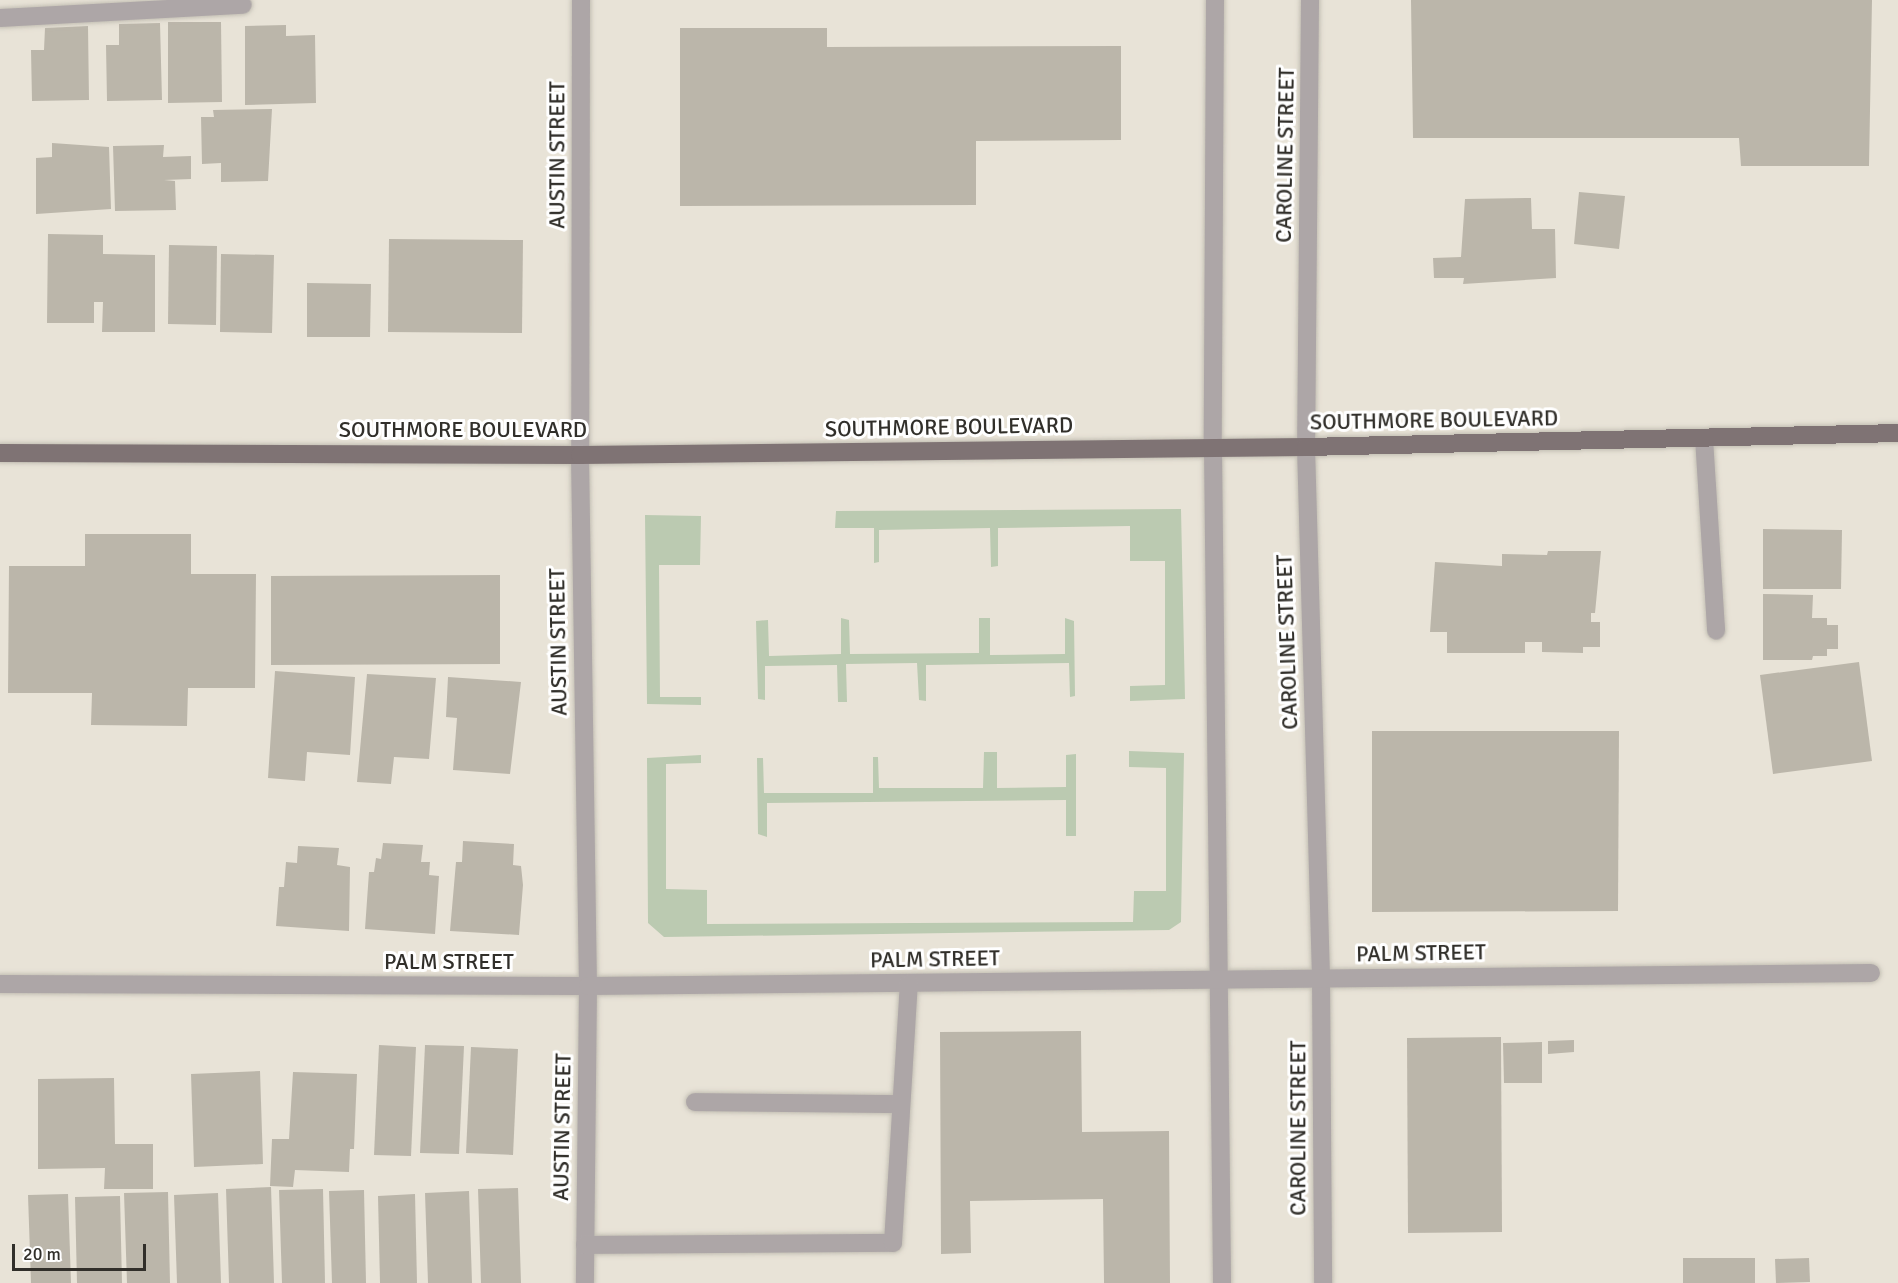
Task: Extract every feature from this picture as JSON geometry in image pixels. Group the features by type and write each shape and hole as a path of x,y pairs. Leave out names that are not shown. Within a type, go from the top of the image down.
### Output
{"main road":[{"name":"SOUTHMORE BOULEVARD","path":"0,453 580,455 1306,447 1898,433"}],"street":[{"name":"AUSTIN STREET","path":"581,0 580,455 588,986 585,1283"},
{"path":"1215,0 1213,448 1222,1283"},
{"name":"CAROLINE STREET","path":"1310,0 1306,447 1320,978 1323,1283"},
{"path":"0,18 243,5"},
{"path":"1704,438 1716,631"},
{"name":"PALM STREET","path":"0,984 588,986 1871,973"},
{"path":"585,1245 893,1243 909,983"},
{"path":"694,1102 901,1104"}],"green space":[{"path":"1181,509 1185,699 1130,701 1130,686 1165,685 1165,561 1130,561 1130,526 998,528 998,566 991,567 990,528 879,530 879,562 874,563 874,528 835,528 836,511"},
{"path":"645,515 701,516 700,565 659,565 660,697 701,697 701,705 647,704"},
{"path":"841,618 849,620 850,654 979,653 979,618 990,618 990,655 1065,654 1065,618 1074,621 1075,696 1070,697 1069,663 926,665 926,701 919,700 917,663 846,664 847,702 838,702 837,665 765,666 765,700 758,699 756,621 768,620 769,656 841,654"},
{"path":"1129,751 1184,753 1181,922 1169,930 664,937 648,923 647,758 701,755 701,763 666,764 666,889 707,890 707,924 1133,922 1134,891 1166,891 1166,768 1129,767"},
{"path":"984,752 997,752 997,788 1066,787 1066,755 1076,754 1076,836 1066,836 1066,800 767,803 767,837 758,834 757,758 763,758 764,793 873,793 873,757 878,757 879,788 983,788"}],"building":[{"path":"1411,0 1872,0 1869,166 1741,166 1739,138 1413,138"},
{"path":"168,22 221,22 222,102 168,103"},
{"path":"160,23 162,100 107,101 106,45 119,45 119,24"},
{"path":"286,25 286,36 315,35 316,103 245,105 245,26"},
{"path":"88,26 89,100 32,101 31,50 44,50 45,28"},
{"path":"680,28 827,28 827,47 1121,46 1121,140 976,141 976,205 680,206"},
{"path":"272,109 268,181 221,182 221,163 202,164 201,117 214,117 213,110"},
{"path":"52,143 109,147 111,209 36,214 36,158 52,157"},
{"path":"164,145 163,157 191,156 191,179 164,180 175,181 176,210 115,211 113,146"},
{"path":"1579,192 1625,196 1619,249 1574,244"},
{"path":"1531,198 1532,229 1555,229 1556,278 1463,284 1464,278 1434,278 1433,258 1461,257 1465,199"},
{"path":"48,234 103,235 103,254 155,255 155,332 102,332 103,302 94,302 94,323 47,323"},
{"path":"389,239 523,240 522,333 388,332"},
{"path":"169,245 217,246 216,325 168,324"},
{"path":"221,254 274,255 272,333 220,332"},
{"path":"307,283 371,284 370,337 307,337"},
{"path":"1763,529 1842,530 1841,589 1763,589"},
{"path":"85,534 191,534 191,574 256,574 255,688 188,688 187,726 91,725 92,693 8,693 9,566 85,566"},
{"path":"1548,551 1601,551 1595,613 1591,613 1591,622 1600,622 1600,647 1583,647 1583,653 1542,652 1542,642 1525,642 1525,653 1447,653 1447,632 1430,632 1435,562 1502,566 1502,554 1547,555"},
{"path":"500,575 500,664 271,665 271,576"},
{"path":"1763,594 1813,595 1812,618 1827,618 1827,625 1838,625 1838,649 1827,649 1827,656 1813,656 1812,660 1763,660"},
{"path":"1859,662 1872,761 1773,774 1760,675"},
{"path":"275,671 355,677 350,755 307,752 305,781 268,778"},
{"path":"367,674 436,678 429,759 394,757 391,784 357,782"},
{"path":"448,677 521,682 510,774 453,770 457,718 446,717"},
{"path":"1372,731 1619,731 1618,911 1372,912"},
{"path":"463,841 514,844 513,865 521,866 523,885 519,935 450,931 456,862 462,862"},
{"path":"383,843 423,845 421,862 430,862 429,875 439,876 435,934 365,929 369,872 374,872 376,858 381,859"},
{"path":"298,846 339,848 337,865 350,867 349,931 276,926 279,887 284,887 286,862 297,863"},
{"path":"1081,1031 1082,1132 1169,1131 1170,1283 1104,1283 1103,1199 970,1201 971,1253 941,1254 940,1032"},
{"path":"1501,1037 1502,1232 1408,1233 1407,1038"},
{"path":"1574,1040 1574,1052 1548,1054 1548,1041"},
{"path":"1542,1042 1542,1083 1504,1083 1503,1043"},
{"path":"379,1045 416,1047 411,1156 374,1155"},
{"path":"425,1045 464,1046 459,1154 420,1153"},
{"path":"471,1047 518,1049 513,1155 466,1153"},
{"path":"260,1071 263,1164 194,1167 191,1074"},
{"path":"293,1072 357,1074 354,1149 350,1149 349,1172 295,1170 293,1187 270,1186 272,1139 289,1139"},
{"path":"114,1078 115,1144 153,1144 153,1189 104,1189 105,1168 38,1169 38,1079"},
{"path":"271,1187 274,1283 229,1283 226,1189"},
{"path":"518,1188 521,1283 481,1283 478,1189"},
{"path":"323,1189 325,1283 282,1283 279,1190"},
{"path":"364,1190 366,1283 332,1283 329,1191"},
{"path":"469,1191 472,1283 428,1283 425,1193"},
{"path":"168,1192 170,1283 127,1283 124,1193"},
{"path":"218,1193 221,1283 177,1283 174,1195"},
{"path":"68,1194 71,1283 31,1283 28,1195"},
{"path":"415,1194 417,1283 380,1283 378,1196"},
{"path":"120,1196 122,1283 77,1283 75,1197"},
{"path":"1683,1258 1755,1258 1755,1283 1683,1283"},
{"path":"1809,1258 1810,1282 1776,1283 1775,1259"}]}
